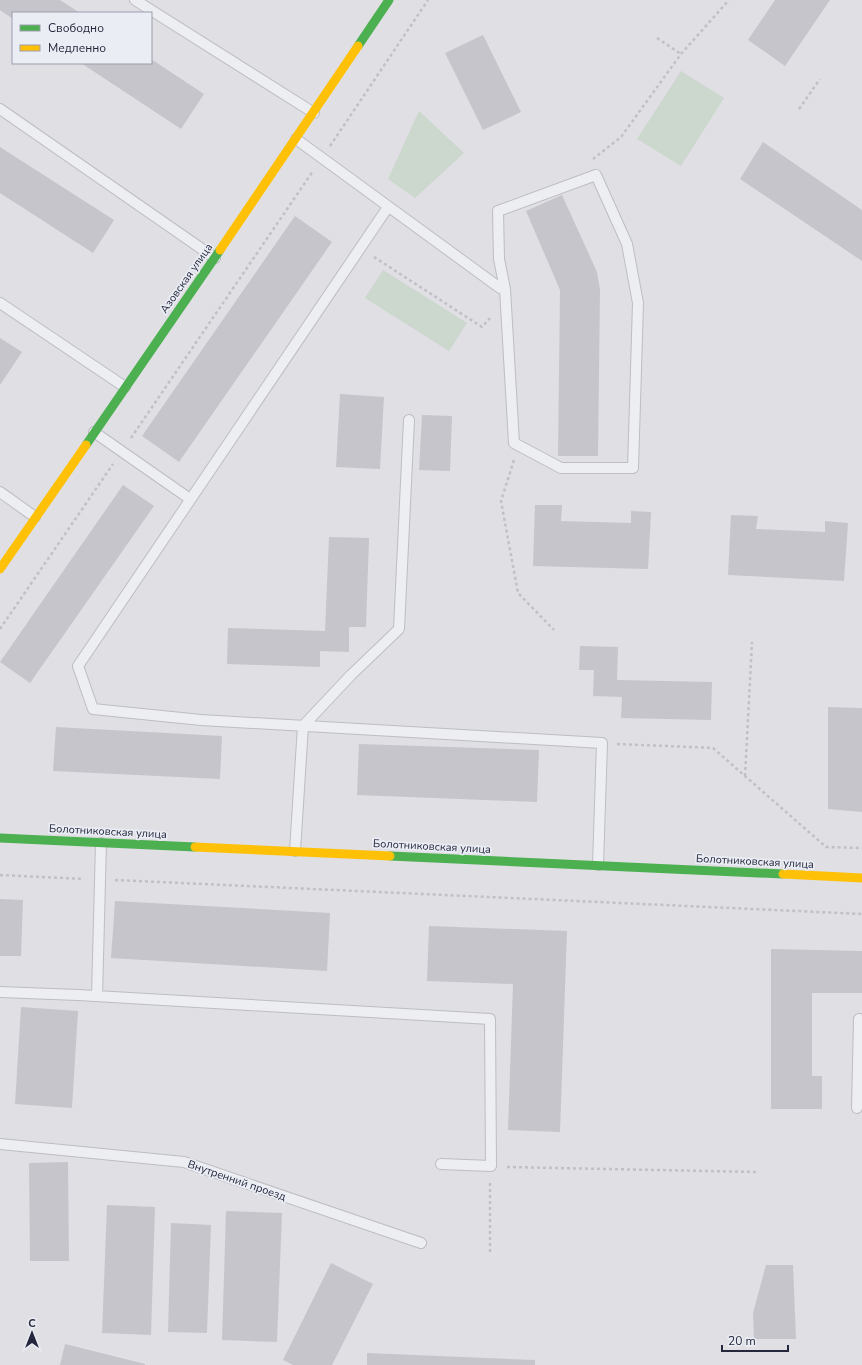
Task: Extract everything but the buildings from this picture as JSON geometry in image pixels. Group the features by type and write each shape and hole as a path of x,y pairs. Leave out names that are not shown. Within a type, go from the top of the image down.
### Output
{"street":[{"name":"Азовская улица","path":"0,569 215,258 390,0"},
{"name":"Болотниковская улица","path":"0,838 862,878"}],"lane":[{"path":"135,0 314,113"},
{"path":"0,109 215,258"},
{"path":"296,139 500,288 505,289"},
{"path":"596,175 627,244 638,303 633,468 561,468 514,443 506,302 505,289 498,259 498,211 596,175"},
{"path":"388,207 78,666 94,709 201,720 602,743 598,865"},
{"path":"0,303 125,387"},
{"path":"295,852 302,726 399,629 409,420"},
{"path":"94,432 122,450 190,499"},
{"path":"0,492 35,517"},
{"path":"97,996 101,843"},
{"path":"0,992 97,996 490,1020 491,1166 441,1164"},
{"path":"857,1108 859,1020 862,1020"},
{"name":"Внутренний проезд","path":"0,1144 184,1162 420,1243"}],"path":[{"path":"0,629 428,0"},
{"path":"591,160 621,136 681,54 729,0"},
{"path":"657,38 681,54"},
{"path":"799,109 820,79"},
{"path":"360,248 482,327 506,302"},
{"path":"518,445 501,501 518,593 554,630"},
{"path":"745,776 752,642"},
{"path":"602,743 713,748 826,847 862,848"},
{"path":"0,875 862,914"},
{"path":"490,1252 491,1166 757,1172"}],"shaded area":[{"path":"681,71 724,98 681,166 637,139"},
{"path":"419,111 464,153 415,198 388,179"},
{"path":"383,270 467,323 449,351 365,298"}],"traffic: fast":[{"path":"358,46 389,0"},
{"path":"86,445 220,250"},
{"path":"0,838 195,847"},
{"path":"390,856 783,874"}],"traffic: slow":[{"path":"220,250 358,46"},
{"path":"0,569 86,445"},
{"path":"195,847 390,856"},
{"path":"783,874 862,878"}]}
